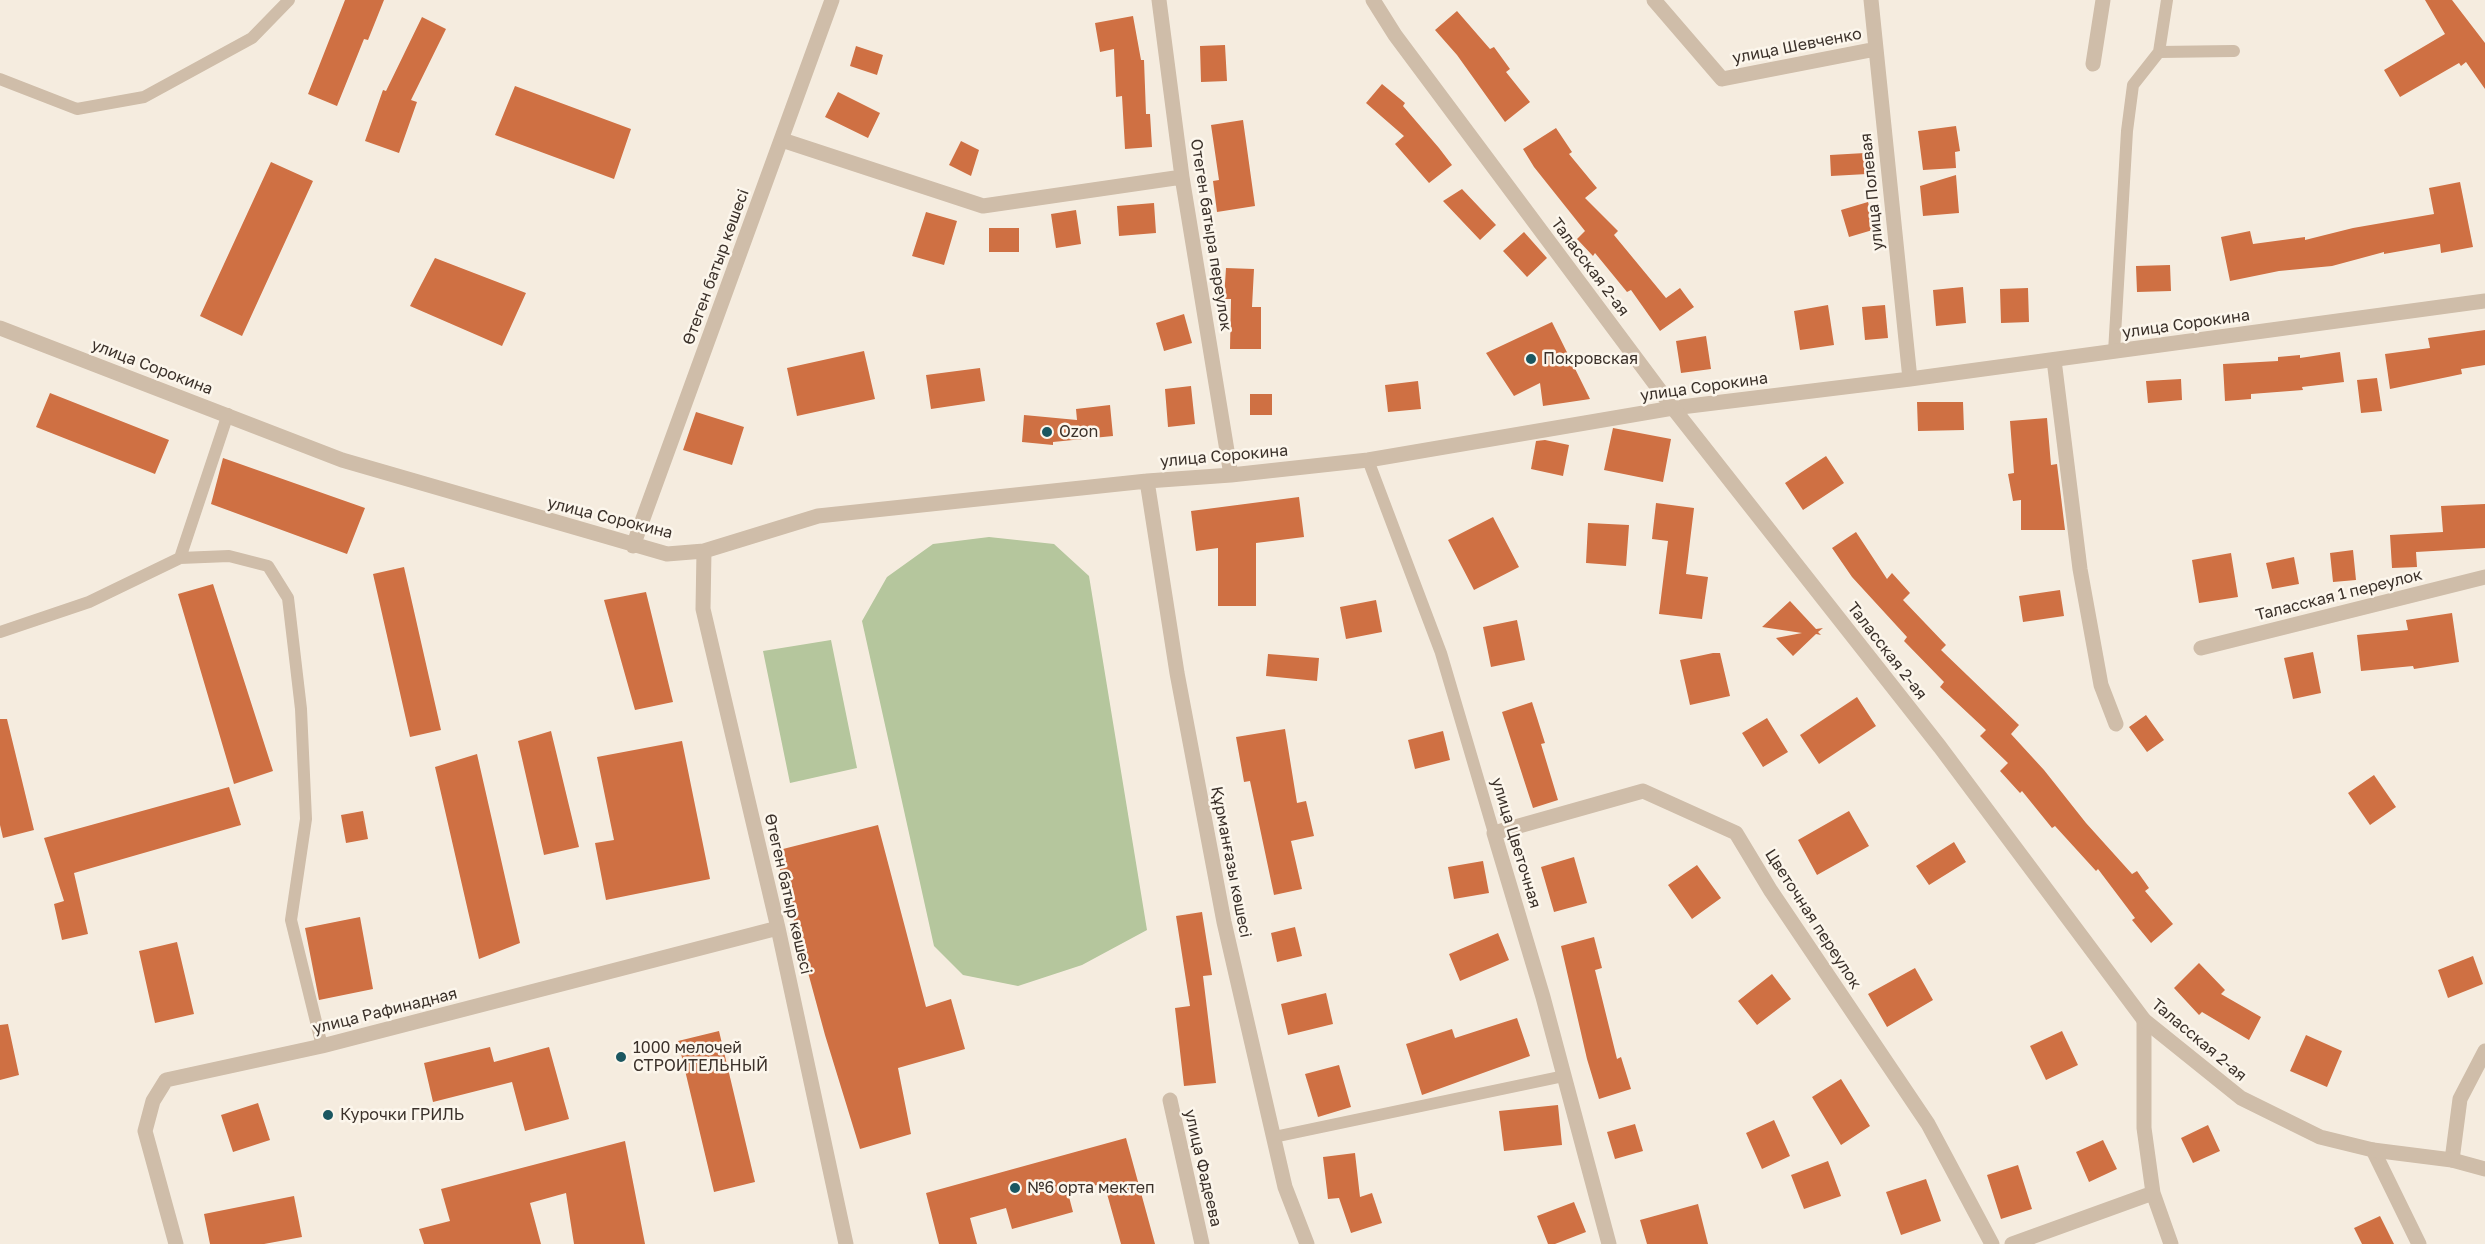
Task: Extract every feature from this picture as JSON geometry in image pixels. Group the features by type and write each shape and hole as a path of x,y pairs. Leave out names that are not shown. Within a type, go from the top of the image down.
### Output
{"street":[{"name":"Өтеген батыр көшесі","path":"633,546 832,0"},
{"name":"Отеген батыра переулок","path":"1159,0 1182,177 1231,475"},
{"name":"Таласская 2-ая","path":"1373,0 1395,36 1674,408 1940,747 2144,1020 2241,1098 2320,1137 2373,1150 2452,1160 2485,1169"},
{"name":"улица Шевченко","path":"1654,0 1722,79 1876,49"},
{"name":"улица Полевая","path":"1871,0 1910,379"},
{"path":"2093,64 2103,0"},
{"path":"782,140 983,206 1182,177"},
{"name":"улица Сорокина","path":"0,328 228,414 342,460 667,555 704,551 818,516 1368,460 1674,408 1910,379 2485,301"},
{"path":"2054,360 2082,581 2101,685 2116,724"},
{"name":"Құрманғазы көшесі","path":"1147,481 1177,673 1224,922 1286,1187 1307,1244"},
{"name":"Өтеген батыр көшесі","path":"704,551 703,609 778,928 846,1244"},
{"name":"Таласская 1 переулок","path":"2201,648 2485,577"},
{"name":"Цветочная переулок","path":"1494,833 1643,791 1736,833 1771,891 1929,1124 1992,1244"},
{"name":"улица Цветочная","path":"1494,833 1564,1076 1609,1244"},
{"name":"улица Рафинадная","path":"176,1244 145,1131 153,1101 166,1080 322,1046 778,928"},
{"path":"2144,1020 2144,1128 2153,1193 2171,1244"},
{"path":"2452,1160 2460,1099 2485,1051"},
{"name":"улица Фадеева","path":"1170,1100 1202,1244"},
{"path":"2373,1150 2420,1244"},
{"path":"2012,1244 2153,1193"}],"lane":[{"path":"0,79 77,109 144,97 252,38 289,0"},
{"path":"2114,351 2127,131 2133,86 2159,52 2167,0"},
{"path":"2159,52 2234,51"},
{"path":"180,558 228,414"},
{"name":"улица Цветочная","path":"1368,460 1441,653 1494,833"},
{"path":"0,632 90,602 180,558 229,556 268,566 288,598 301,709 306,819 291,920 322,1046"},
{"path":"1274,1137 1564,1076"}],"green space":[{"path":"989,537 1054,544 1089,576 1147,930 1082,965 1018,986 963,975 934,946 862,621 887,577 933,544"},
{"path":"831,640 857,768 790,783 763,651"}],"building":[{"path":"345,0 384,0 368,40 364,39 337,106 308,94"},
{"path":"2425,0 2452,0 2485,43 2485,89 2466,62 2461,66 2459,63 2400,97 2384,70 2445,34"},
{"path":"1457,11 1490,49 1494,47 1510,69 1506,72 1530,102 1505,122 1457,55 1435,30"},
{"path":"1133,16 1141,60 1144,60 1146,114 1150,114 1152,147 1125,149 1122,96 1116,97 1114,49 1100,52 1095,23"},
{"path":"422,17 446,29 411,100 417,102 399,153 365,141 383,90 386,91"},
{"path":"1225,45 1227,81 1201,82 1200,46"},
{"path":"856,46 883,55 877,75 850,66"},
{"path":"1382,84 1405,103 1403,106 1452,165 1429,183 1395,144 1404,136 1366,103"},
{"path":"515,86 631,129 614,179 495,135"},
{"path":"838,92 880,113 868,138 825,117"},
{"path":"1243,120 1255,206 1217,212 1213,181 1219,180 1211,125"},
{"path":"1956,126 1960,151 1955,152 1956,168 1923,170 1918,131"},
{"path":"1556,128 1572,152 1569,154 1597,188 1585,198 1618,231 1614,235 1666,298 1680,288 1694,307 1660,331 1631,290 1627,292 1595,253 1593,256 1577,239 1585,231 1534,167 1523,149"},
{"path":"961,141 979,150 971,176 949,165"},
{"path":"1865,153 1867,174 1831,176 1830,155"},
{"path":"271,162 313,181 242,336 200,316"},
{"path":"1956,175 1959,213 1923,216 1920,186"},
{"path":"2460,182 2473,247 2441,253 2440,244 2384,254 2384,252 2332,266 2279,271 2230,281 2221,237 2250,231 2253,244 2305,237 2305,240 2353,228 2434,214 2429,188"},
{"path":"1462,189 1496,225 1480,240 1443,201"},
{"path":"1868,202 1876,229 1849,237 1841,210"},
{"path":"1154,203 1156,233 1119,236 1117,206"},
{"path":"1076,210 1081,244 1056,248 1051,214"},
{"path":"926,212 957,221 944,265 912,256"},
{"path":"989,228 1019,228 1019,252 989,252"},
{"path":"1524,232 1547,258 1527,277 1503,251"},
{"path":"435,258 526,293 502,346 410,306"},
{"path":"2170,265 2171,291 2137,292 2136,266"},
{"path":"1226,268 1254,269 1252,307 1261,307 1261,349 1230,349 1231,299 1224,299"},
{"path":"1963,287 1966,323 1936,326 1933,290"},
{"path":"2028,288 2029,322 2001,323 2000,289"},
{"path":"1828,305 1834,345 1800,350 1794,311"},
{"path":"1885,305 1888,338 1865,340 1862,307"},
{"path":"1184,314 1192,343 1164,351 1156,323"},
{"name":"Покровская","path":"1552,322 1590,399 1543,406 1540,383 1514,396 1486,353"},
{"path":"2485,330 2485,365 2461,369 2462,374 2390,389 2385,354 2430,348 2428,338"},
{"path":"1706,336 1711,369 1681,373 1676,341"},
{"path":"864,351 875,399 797,416 787,368"},
{"path":"2340,352 2344,382 2302,387 2303,390 2251,394 2251,399 2225,401 2223,364 2278,361 2278,357 2300,355 2300,358"},
{"path":"980,368 985,401 931,409 926,375"},
{"path":"2377,378 2382,411 2361,413 2357,380"},
{"path":"2181,379 2182,400 2148,403 2146,381"},
{"path":"1418,381 1421,409 1388,412 1385,385"},
{"path":"1191,386 1195,424 1168,427 1165,389"},
{"path":"50,393 169,440 155,474 36,427"},
{"path":"1250,394 1272,394 1272,415 1250,415"},
{"path":"1917,402 1963,402 1964,430 1918,431"},
{"path":"1110,405 1113,436 1053,442 1053,445 1022,442 1024,415 1077,420 1076,409"},
{"path":"696,412 744,427 732,465 683,450"},
{"path":"2047,418 2051,465 2057,464 2065,530 2021,530 2021,500 2013,501 2008,474 2014,473 2010,421"},
{"path":"1613,428 1671,439 1663,482 1604,470"},
{"path":"1545,440 1569,445 1563,476 1531,469 1536,441"},
{"path":"1826,456 1844,483 1803,510 1785,483"},
{"path":"223,458 365,508 347,554 211,504"},
{"path":"1299,497 1304,537 1256,543 1256,606 1218,606 1218,548 1196,551 1191,511"},
{"path":"1656,503 1694,508 1686,574 1708,577 1702,619 1659,614 1668,541 1652,539"},
{"path":"2485,504 2485,548 2416,552 2417,567 2392,568 2390,535 2443,532 2441,506"},
{"path":"1493,517 1519,567 1474,590 1448,540"},
{"path":"1588,523 1629,525 1626,566 1586,563"},
{"path":"1856,532 1887,579 1892,573 1910,593 1903,600 1946,645 1941,650 2019,725 2011,734 2132,874 2137,871 2149,888 2145,891 2173,924 2151,943 2132,920 2135,918 2098,869 2096,871 2055,826 2052,828 2022,791 2020,793 2000,771 2008,763 1980,736 1986,730 1940,687 1944,682 1904,641 1907,637 1852,577 1832,548"},
{"path":"2353,550 2356,580 2333,582 2330,553"},
{"path":"2231,553 2238,597 2199,603 2192,560"},
{"path":"2294,557 2299,584 2272,589 2266,563"},
{"path":"404,567 441,730 410,737 373,574"},
{"path":"213,584 273,771 234,784 178,594"},
{"path":"2060,590 2064,616 2023,622 2019,596"},
{"path":"646,592 673,702 635,710 604,600"},
{"path":"1376,600 1382,632 1346,639 1340,607"},
{"path":"1790,601 1816,629 1823,628 1818,632 1821,635 1816,634 1793,656 1776,638 1802,633 1762,627"},
{"path":"2452,613 2459,662 2414,669 2413,666 2361,671 2357,635 2408,630 2406,620"},
{"path":"1517,620 1525,660 1491,667 1483,627"},
{"path":"2313,652 2321,693 2293,699 2284,658"},
{"path":"1720,653 1730,696 1690,705 1680,660"},
{"path":"1268,654 1319,658 1317,681 1266,676"},
{"path":"1857,697 1876,726 1819,764 1800,735"},
{"path":"1532,702 1545,743 1541,744 1558,800 1533,808 1502,712"},
{"path":"2146,715 2164,740 2147,752 2129,727"},
{"path":"1767,718 1788,752 1763,767 1742,733"},
{"path":"0,719 7,719 34,830 3,838 0,825"},
{"path":"1285,729 1297,803 1306,801 1314,836 1291,841 1302,889 1274,895 1250,781 1244,782 1236,737"},
{"path":"551,731 579,847 544,855 518,741"},
{"path":"1443,731 1450,760 1415,769 1408,740"},
{"path":"682,741 710,879 606,900 595,843 614,840 597,757"},
{"path":"477,754 520,943 479,959 435,767"},
{"path":"2374,775 2396,807 2370,825 2348,793"},
{"path":"229,787 241,825 74,873 88,934 62,940 54,904 64,901 44,838"},
{"path":"363,811 368,839 346,843 341,815"},
{"path":"1849,811 1869,846 1817,875 1798,840"},
{"path":"878,825 926,1007 951,999 965,1049 898,1068 911,1134 860,1149 825,1035 775,851"},
{"path":"1954,842 1966,862 1929,885 1916,866"},
{"path":"1574,857 1587,903 1554,912 1541,867"},
{"path":"1483,861 1489,893 1454,899 1448,867"},
{"path":"1697,865 1721,898 1692,919 1668,885"},
{"path":"1202,912 1212,975 1203,976 1216,1083 1184,1086 1175,1008 1190,1006 1176,916"},
{"path":"360,917 373,989 319,1000 305,928"},
{"path":"1295,927 1302,956 1277,962 1271,933"},
{"path":"1498,933 1509,960 1460,981 1449,954"},
{"path":"1594,937 1602,968 1595,970 1617,1059 1621,1057 1631,1089 1599,1099 1587,1059 1561,946"},
{"path":"177,942 194,1014 155,1023 139,951"},
{"path":"2473,956 2483,984 2448,998 2438,970"},
{"path":"2199,963 2225,990 2221,994 2261,1017 2249,1040 2202,1012 2199,1015 2174,988"},
{"path":"1915,968 1933,1000 1887,1027 1868,994"},
{"path":"1772,974 1791,999 1757,1025 1738,1001"},
{"path":"1326,993 1333,1024 1288,1035 1281,1004"},
{"path":"1517,1018 1530,1056 1422,1095 1406,1044 1452,1029 1455,1038"},
{"path":"8,1024 19,1075 0,1080 0,1025"},
{"path":"719,1031 755,1182 714,1192 678,1041"},
{"path":"2062,1031 2078,1065 2046,1080 2030,1046"},
{"path":"2306,1035 2342,1051 2327,1087 2290,1071"},
{"path":"490,1047 494,1062 549,1047 569,1119 525,1131 512,1082 433,1102 424,1063"},
{"path":"1339,1065 1351,1107 1318,1117 1305,1074"},
{"path":"1841,1079 1870,1126 1841,1145 1812,1097"},
{"path":"258,1103 270,1140 233,1152 221,1115"},
{"path":"1558,1105 1562,1145 1504,1151 1499,1111"},
{"path":"1774,1120 1790,1156 1762,1169 1746,1133"},
{"path":"1635,1124 1643,1151 1615,1159 1607,1132"},
{"path":"2208,1125 2220,1151 2193,1163 2181,1138"},
{"name":"№6 орта мектеп","path":"1126,1138 1155,1244 1121,1244 1104,1183 1068,1193 1073,1212 1012,1229 1006,1208 970,1218 977,1244 939,1244 926,1193"},
{"path":"2103,1140 2117,1169 2089,1182 2076,1152"},
{"path":"625,1141 645,1244 574,1244 566,1193 530,1203 541,1244 424,1244 419,1229 450,1221 441,1189"},
{"path":"1355,1153 1360,1197 1372,1193 1382,1223 1351,1233 1339,1198 1328,1199 1323,1157"},
{"path":"1828,1161 1841,1196 1804,1209 1791,1175"},
{"path":"2018,1165 2032,1209 2001,1219 1987,1175"},
{"path":"1926,1179 1941,1221 1901,1235 1886,1192"},
{"path":"294,1196 302,1237 264,1244 210,1244 204,1214"},
{"path":"1574,1202 1586,1232 1555,1244 1548,1244 1537,1216"},
{"path":"1698,1204 1708,1244 1647,1244 1640,1220"},
{"path":"2380,1216 2394,1244 2362,1244 2354,1228"}],"place":[{"name":"Покровская","path":"1531,359"},
{"name":"Ozon","path":"1047,432"},
{"name":"1000 мелочей СТРОИТЕЛЬНЫЙ","path":"621,1057"},
{"name":"Курочки ГРИЛЬ","path":"328,1115"},
{"name":"№6 орта мектеп","path":"1015,1188"}]}
